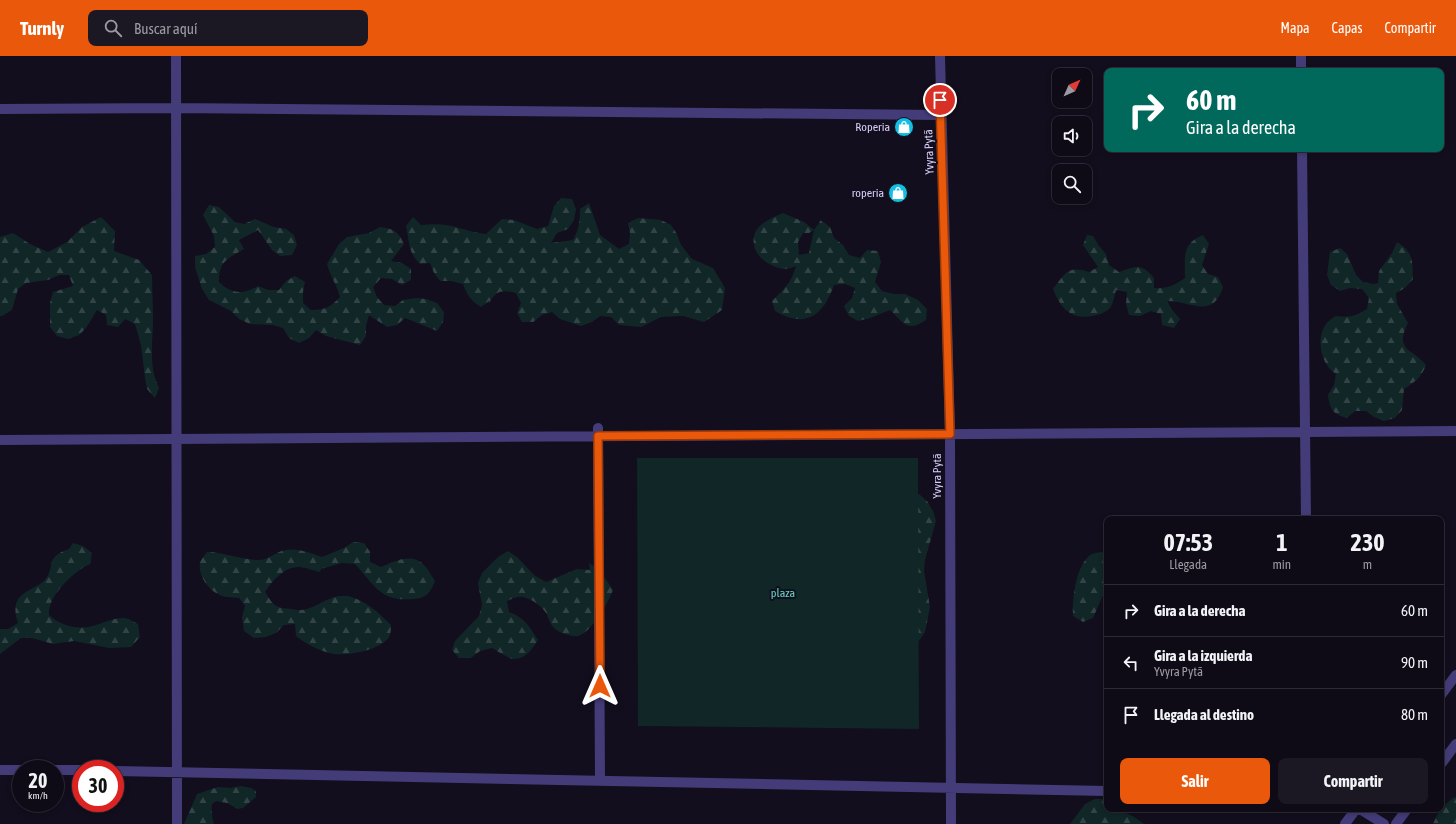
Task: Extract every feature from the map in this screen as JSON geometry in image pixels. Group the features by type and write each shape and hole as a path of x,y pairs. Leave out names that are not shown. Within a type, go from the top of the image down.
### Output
{"street":[{"path":"176,56 177,824"},
{"name":"Yvyra Pytã","path":"940,56 950,434 951,824"},
{"path":"1301,56 1301,68"},
{"path":"0,109 176,108 941,115"},
{"path":"1302,152 1306,516"},
{"path":"0,440 176,439 598,432 950,434 1456,431"},
{"path":"598,432 600,780"},
{"path":"1444,691 1456,675"},
{"path":"1444,760 1456,744"},
{"path":"0,770 12,770"},
{"path":"124,771 1104,791"},
{"path":"1345,824 1354,812"},
{"path":"1365,812 1384,824"},
{"path":"1396,824 1406,812"}],"green space":[{"path":"561,198 572,199 576,209 574,220 568,229 557,233 551,243 573,240 579,225 580,209 589,203 600,235 619,249 629,244 630,233 628,223 638,218 661,220 671,225 677,234 681,245 692,259 713,268 725,288 722,310 704,322 683,316 661,317 641,327 619,325 611,317 600,316 592,322 581,326 560,319 552,312 542,315 533,322 522,322 517,313 521,303 516,293 503,291 497,293 489,303 489,301 481,307 470,297 463,284 451,281 440,281 434,273 430,263 420,264 411,250 406,226 413,217 421,225 448,225 486,234 502,219 514,220 537,229 548,226 554,206"},
{"path":"209,205 219,207 235,222 244,224 255,219 274,227 286,229 294,235 297,245 292,255 280,256 272,250 258,230 239,240 244,249 226,261 219,275 219,282 228,289 242,292 258,286 268,290 279,290 286,281 295,276 305,282 303,303 311,310 327,307 340,297 327,264 339,244 347,237 369,233 380,227 395,231 402,240 404,244 391,261 402,263 411,269 411,280 402,285 392,279 381,278 373,287 377,297 384,305 395,306 403,300 416,298 426,299 437,303 444,312 443,322 437,331 405,318 397,325 387,327 369,315 366,326 366,336 360,345 326,336 316,330 309,338 299,343 289,338 283,328 273,325 250,324 239,319 231,311 209,300 202,289 195,267 195,256 206,254 215,247 214,236 203,215"},
{"path":"783,213 804,222 814,230 821,220 830,227 834,238 843,245 849,255 860,258 867,250 878,251 881,262 875,282 882,291 894,294 905,294 918,300 927,309 926,320 914,326 906,325 890,310 858,321 849,316 844,306 852,298 855,288 845,284 834,285 830,296 824,305 819,312 812,316 804,319 796,319 775,311 772,301 790,281 796,266 784,269 778,268 766,262 757,252 754,246 754,240 755,233 760,226","holes":["814,230 809,253 799,255 798,242 803,233 809,233"]},
{"path":"101,217 115,231 114,251 139,260 152,275 152,363 159,388 155,398 147,389 141,345 135,324 125,319 118,327 107,325 106,315 97,310 86,328 79,335 68,339 57,336 50,327 50,303 53,292 73,286 69,275 59,275 48,280 26,283 18,289 12,310 0,316 0,237 13,233 30,244 48,252 67,242 82,227"},
{"path":"1087,235 1093,236 1106,254 1109,265 1119,272 1134,267 1141,268 1154,278 1154,288 1163,288 1178,283 1185,278 1185,258 1188,247 1196,239 1203,235 1209,244 1202,265 1208,274 1218,277 1223,287 1219,297 1207,306 1167,301 1180,319 1174,328 1162,325 1161,314 1151,311 1140,316 1129,315 1126,304 1127,292 1116,290 1110,308 1103,313 1085,317 1068,312 1063,307 1053,289 1064,275 1071,270 1082,270 1089,272 1098,267 1083,245"},
{"path":"1397,242 1407,250 1411,258 1413,279 1405,288 1396,293 1397,304 1408,323 1404,332 1404,344 1406,348 1421,359 1426,365 1418,379 1404,389 1402,410 1395,418 1384,421 1374,417 1366,411 1355,411 1347,418 1338,415 1331,408 1328,395 1334,385 1336,374 1329,368 1322,355 1320,343 1322,331 1330,320 1336,316 1352,316 1367,309 1369,298 1362,289 1350,288 1340,291 1331,285 1327,275 1330,252 1340,248 1347,254 1356,275 1363,282 1374,284 1378,283 1379,271 1392,253"},
{"name":"plaza","path":"637,458 918,458 919,729 638,726"},
{"path":"908,493 919,494 927,501 933,511 936,521 925,560 924,571 930,607 925,632 912,651"},
{"path":"353,542 364,543 370,552 370,562 381,567 402,559 417,560 422,563 435,581 431,589 425,596 418,598 393,598 386,595 374,586 355,564 342,563 321,569 320,572 302,567 294,567 279,575 265,592 278,607 295,610 307,609 329,599 341,596 348,596 366,604 391,625 391,631 389,637 384,642 378,646 361,652 336,654 320,650 307,644 296,636 295,624 284,625 276,633 266,637 254,638 244,631 242,617 245,606 239,598 223,596 214,592 204,581 200,572 200,563 207,552 220,553 246,559 262,560 285,550 295,550 322,557 344,548"},
{"path":"73,543 83,546 92,553 90,564 73,575 62,585 51,603 49,615 59,622 81,628 120,618 126,618 138,624 140,637 131,647 109,648 74,641 53,644 32,638 21,638 0,654 0,629 8,629 18,623 15,611 19,598 27,591 44,581 48,576 53,559 61,552 69,549"},
{"path":"508,551 517,557 534,575 546,582 577,569 590,570 589,563 602,575 613,590 594,623 589,629 578,636 566,634 555,629 544,610 530,599 518,597 507,601 509,612 523,620 538,640 531,650 525,656 517,659 508,657 492,648 480,651 471,658 459,658 452,650 455,641 479,616 482,605 478,583 482,573 498,557"},
{"path":"1104,552 1104,593 1093,618 1083,622 1073,616 1073,601 1078,575 1085,561 1092,554"},
{"path":"241,786 251,788 256,791 256,797 243,808 238,809 227,803 216,801 212,804 214,824 184,824 197,794 218,787 230,788"},
{"path":"1454,797 1456,798 1456,824 1433,824 1439,812 1444,812 1444,806"},
{"path":"1095,799 1104,799 1104,812 1124,812 1144,824 1070,824 1085,804"}],"place":[{"name":"Roperia","path":"904,127"},
{"name":"roperia","path":"898,193"}],"route":[{"path":"600,686 598,436 950,434 940,100"}]}
